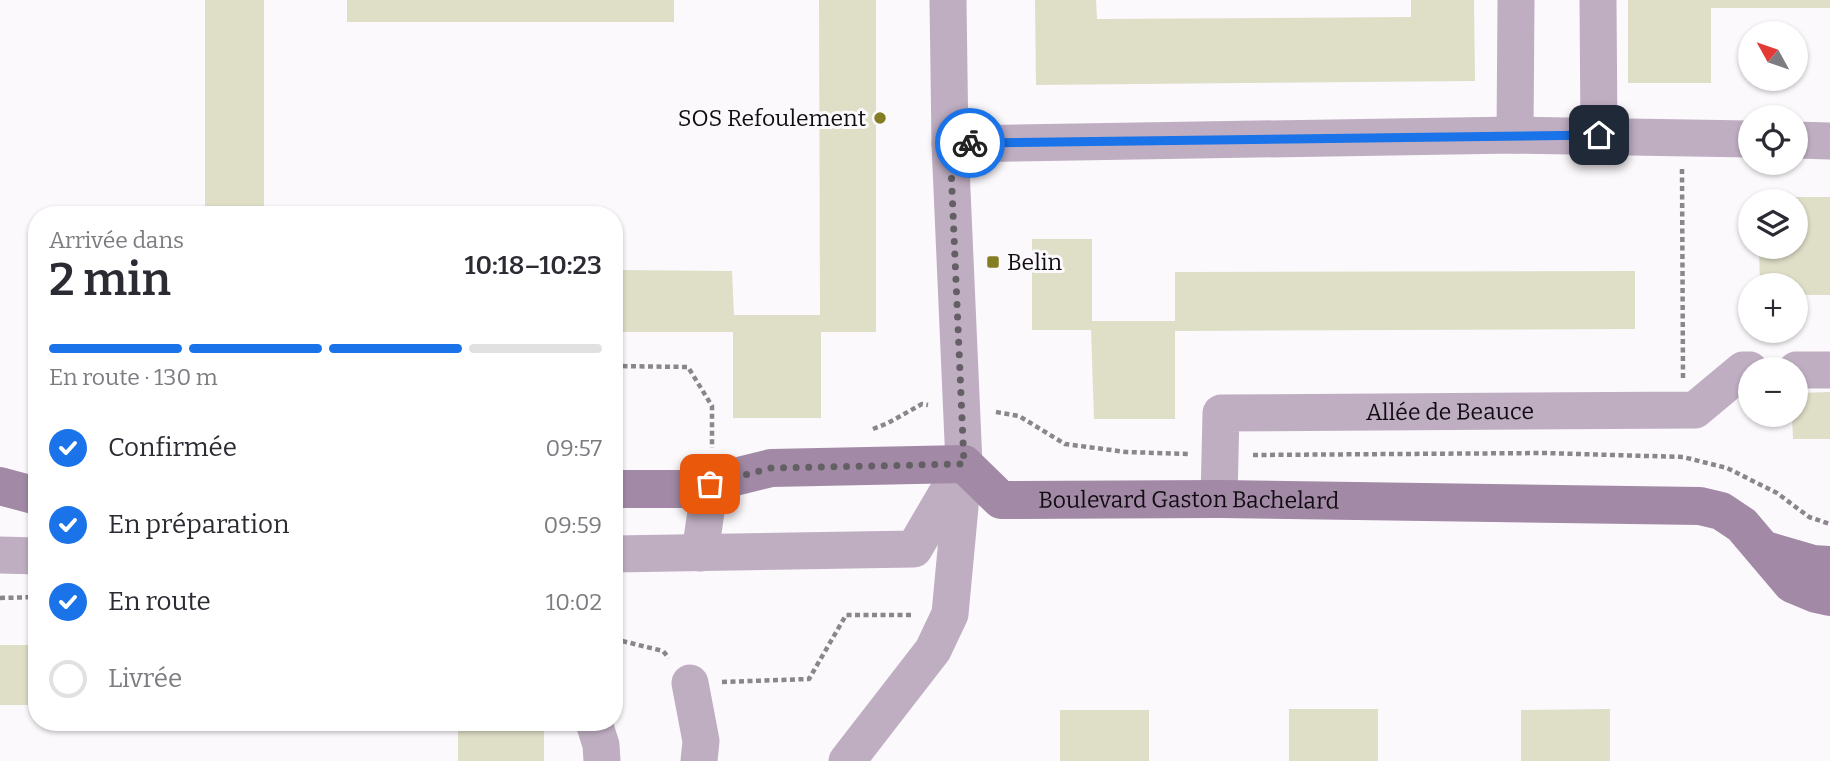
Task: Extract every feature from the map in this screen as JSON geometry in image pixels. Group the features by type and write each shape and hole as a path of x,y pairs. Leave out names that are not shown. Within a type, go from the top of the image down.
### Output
{"street":[{"path":"847,761 933,650 950,614 964,464 950,144 948,0"},
{"path":"1515,135 1516,0"},
{"path":"1598,0 1599,135"},
{"path":"950,144 1515,135 1738,139"},
{"path":"1808,140 1830,141"},
{"path":"1808,370 1830,370"},
{"name":"Allée de Beauce","path":"1219,499 1221,413 1695,410 1738,374"},
{"path":"623,489 686,489 711,467 964,464"},
{"path":"623,554 914,549 964,464"},
{"name":"Boulevard Gaston Bachelard","path":"964,464 1001,500 1219,499 1700,506 1721,511 1742,525 1792,584 1830,597"},
{"path":"700,553 711,467"},
{"path":"0,486 28,494"},
{"path":"0,500 28,498"},
{"path":"1763,549 1814,565 1830,565"},
{"path":"0,555 28,556"},
{"path":"690,683 701,741 699,761"},
{"path":"597,731 602,761"}],"path":[{"path":"1682,181 1683,410"},
{"path":"623,366 688,367 712,405 711,467"},
{"path":"1683,449 1683,457"},
{"path":"0,598 28,597"},
{"path":"623,641 663,651 690,683 809,679 846,615 950,614"}],"building":[{"path":"205,0 264,0 264,206 205,206"},
{"path":"347,0 674,0 674,22 347,22"},
{"path":"819,0 876,0 876,332 821,332 821,418 733,418 733,332 623,332 623,270 732,271 734,315 820,315"},
{"path":"1035,0 1096,0 1097,19 1411,17 1411,0 1474,0 1475,81 1036,85"},
{"path":"1628,0 1830,0 1830,8 1711,8 1711,83 1628,83"},
{"path":"1808,197 1830,197 1830,295 1808,295 1808,273 1760,273 1759,259 1808,259"},
{"path":"1032,239 1092,239 1092,321 1175,321 1175,272 1635,271 1635,329 1175,331 1175,419 1094,419 1091,330 1032,330"},
{"path":"1830,392 1830,439 1793,439 1792,427 1808,427 1808,393"},
{"path":"0,645 28,645 28,705 0,705"},
{"path":"1289,709 1378,709 1378,761 1289,761"},
{"path":"1610,709 1610,761 1521,761 1521,710"},
{"path":"1060,710 1149,710 1149,761 1060,761"},
{"path":"458,731 544,731 544,761 458,761"}],"way so far":[{"path":"710,484 771,468 964,464 950,144 970,143"}],"place":[{"name":"SOS Refoulement","path":"880,118"},
{"name":"Belin","path":"993,262"}],"route":[{"path":"970,143 1599,135"}]}
